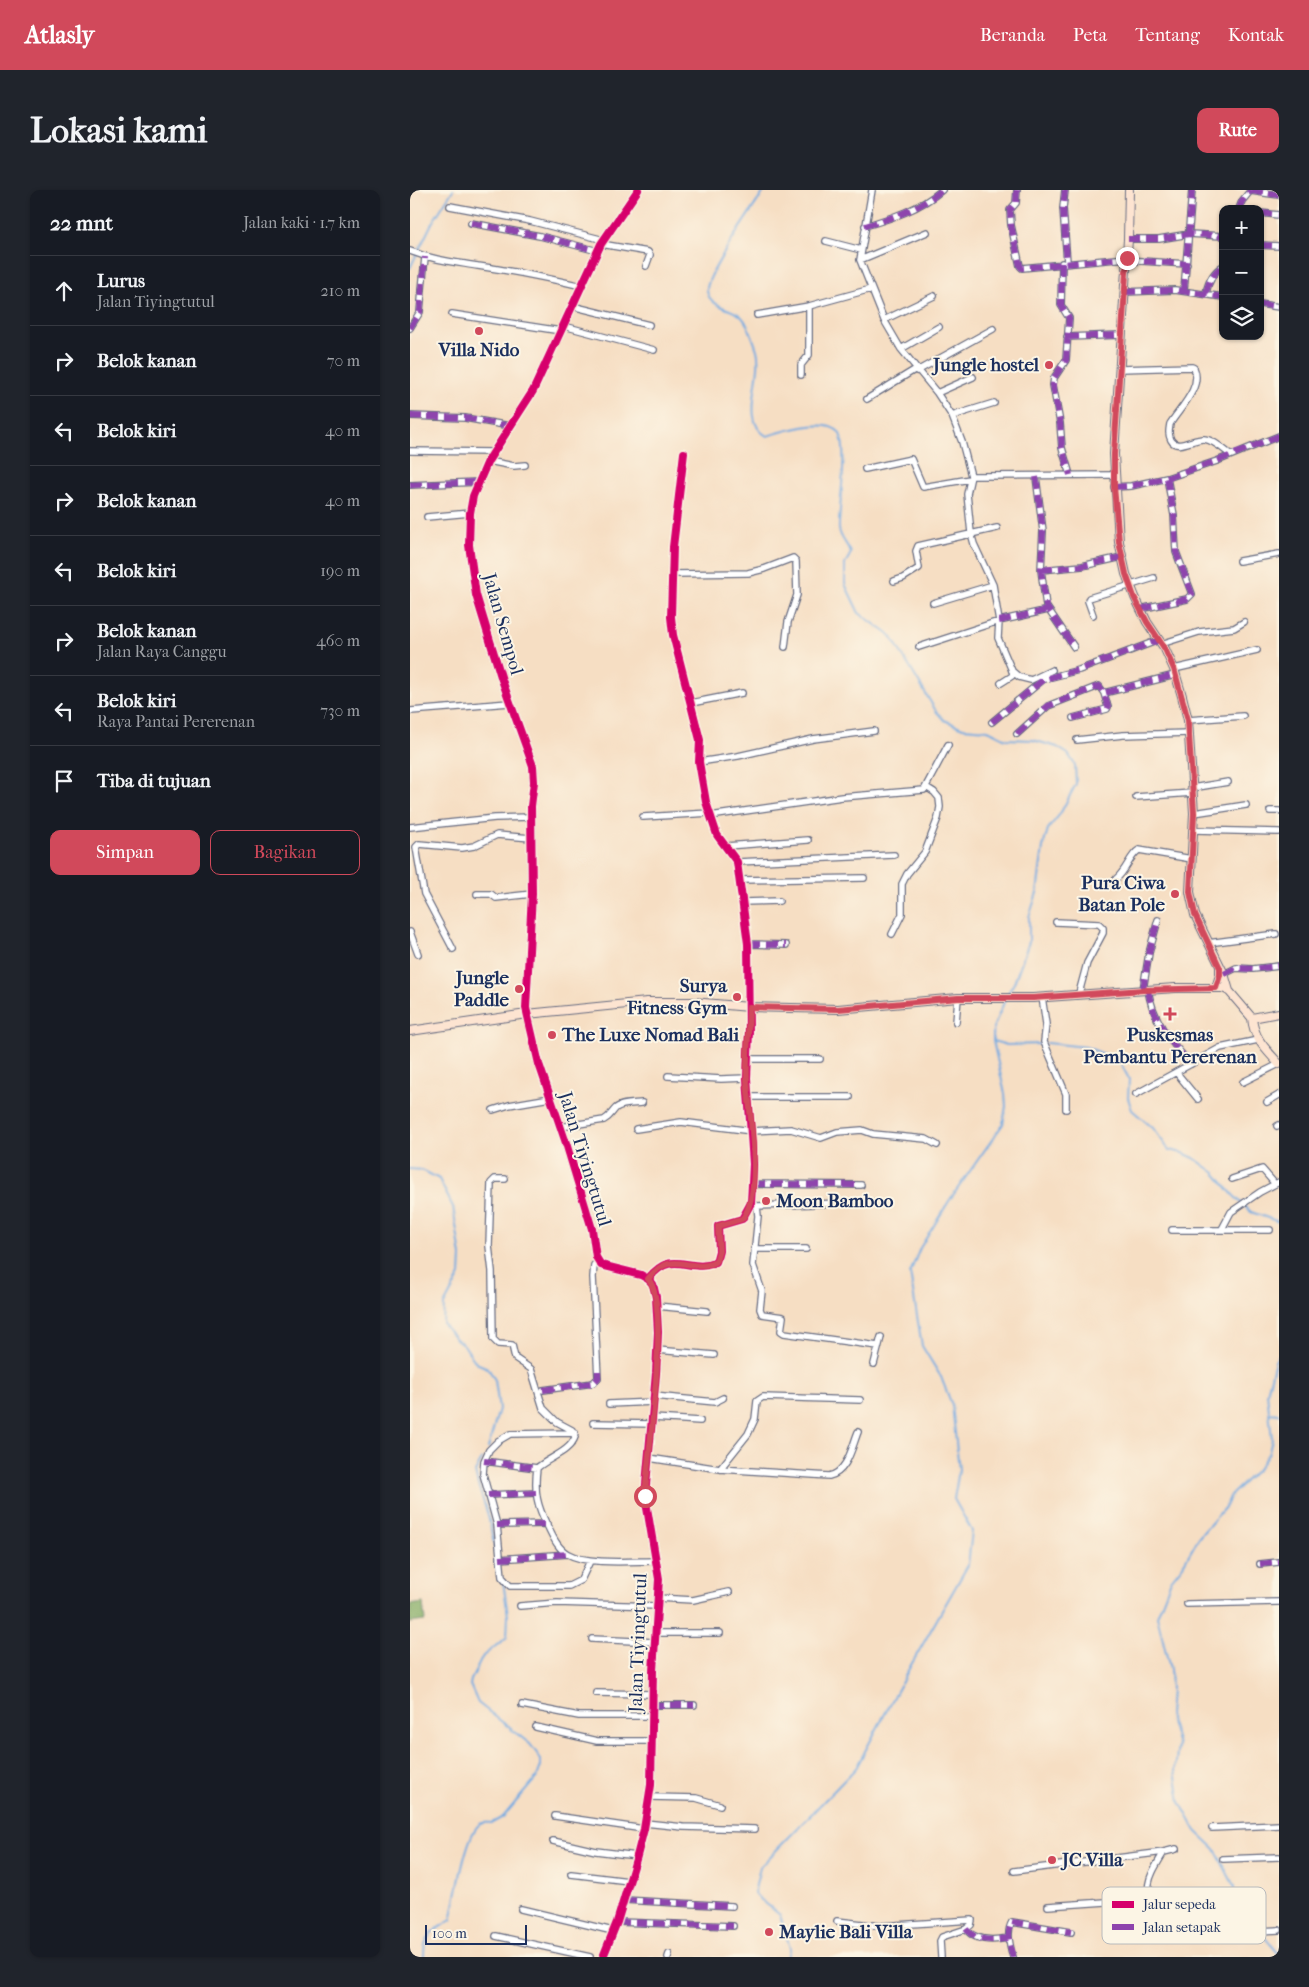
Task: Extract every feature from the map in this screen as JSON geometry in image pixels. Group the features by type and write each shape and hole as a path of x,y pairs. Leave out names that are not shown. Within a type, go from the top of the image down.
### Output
{"street":[{"name":"Jalan Sempol","path":"527,1014 532,894 531,817 534,782 533,766 509,703 476,595 470,552 470,513 478,482 493,452 533,392 601,245 638,190"},
{"path":"872,190 860,260 884,320 900,349 937,393 952,416 962,442 970,478 967,494 971,533 974,544 993,585 999,621 998,638 1012,671 1019,677 1031,680 1052,670"},
{"path":"865,226 912,208 935,196 942,190"},
{"path":"1017,190 1016,203 1010,210 1011,225 1020,266 1026,268 1126,259 1187,264"},
{"path":"1065,190 1063,208 1065,263 1061,305 1069,318 1066,360 1054,378 1053,385 1060,423 1062,448 1070,475"},
{"path":"1129,190 1128,239 1115,430 1114,476 1122,557 1130,586 1140,609 1160,642 1174,672 1188,720 1194,813 1190,892 1192,904 1230,991 1252,1018 1253,1030 1258,1040 1279,1064 1243,1082"},
{"path":"1184,291 1192,190"},
{"path":"1241,205 1251,190 1279,194"},
{"path":"450,206 530,222 601,245"},
{"path":"1264,213 1279,215"},
{"path":"471,222 540,236 648,252 650,255 646,266"},
{"path":"860,260 928,232"},
{"path":"1128,239 1159,239 1189,234 1219,236"},
{"path":"826,241 861,250"},
{"path":"1264,245 1279,246"},
{"path":"410,251 422,256 582,286"},
{"path":"410,328 420,312 422,256"},
{"path":"1206,294 1209,281 1219,269"},
{"path":"758,315 808,306 871,289"},
{"path":"1124,292 1184,291 1219,296"},
{"path":"884,320 934,296"},
{"path":"1264,305 1279,307"},
{"path":"572,306 649,324"},
{"path":"801,375 802,364 809,355 808,306"},
{"path":"452,314 562,328 654,350"},
{"path":"900,349 940,328"},
{"path":"867,399 994,329"},
{"path":"1067,337 1122,335"},
{"path":"1120,369 1194,368 1196,376 1193,389 1170,424 1168,431 1170,438 1177,445 1203,438 1231,455"},
{"path":"937,393 973,378"},
{"path":"952,416 994,403"},
{"path":"410,416 465,418 510,426"},
{"path":"1114,487 1131,486 1167,478 1217,461 1279,436"},
{"path":"410,451 493,452"},
{"path":"684,452 673,547 671,617 673,635 700,740 699,762 710,815 717,835 737,862 743,902 748,944 747,1078 752,1131 754,1205 758,1216 753,1265 762,1291 760,1310 762,1314 783,1317 780,1331 784,1333 878,1346"},
{"path":"865,469 911,459 923,487 970,478 1070,475 1114,476"},
{"path":"488,462 514,466 525,465"},
{"path":"1036,477 1042,531 1042,590 1048,610 1074,646"},
{"path":"1140,609 1188,599 1192,594 1176,552 1174,515 1167,478"},
{"path":"410,485 478,482"},
{"path":"427,517 470,513"},
{"path":"894,581 919,568 916,551 918,546 997,528"},
{"path":"1239,561 1279,554"},
{"path":"1041,570 1082,566 1122,557"},
{"path":"673,574 748,573 764,570 793,558 796,560 797,567 797,595 788,622 785,647"},
{"path":"1093,615 1088,601 1090,598 1154,578"},
{"path":"933,603 993,585"},
{"path":"918,647 999,621 1048,610"},
{"path":"992,722 1044,679 1079,670 1160,642 1198,632 1234,628 1244,622"},
{"path":"1104,693 1257,650"},
{"path":"1001,683 1012,676 1012,671"},
{"path":"1018,734 1048,706 1099,686 1104,693 1107,709 1073,718"},
{"path":"691,703 742,693"},
{"path":"411,711 509,703"},
{"path":"1188,720 1243,716"},
{"path":"699,762 814,739 874,731"},
{"path":"1077,740 1123,735 1189,733"},
{"path":"643,817 710,815 842,797 922,790 926,788 948,745"},
{"path":"1136,797 1192,790 1228,782"},
{"path":"892,934 902,914 902,884 907,874 925,852 938,818 939,798 934,792 926,788"},
{"path":"1194,813 1246,805"},
{"path":"1270,811 1279,811"},
{"path":"410,827 495,818 531,817"},
{"path":"1194,830 1279,832"},
{"path":"453,949 424,894 416,848 422,843 462,848 474,846 497,835 531,838"},
{"path":"726,846 808,840"},
{"path":"1116,879 1129,865 1134,853 1138,850 1192,859"},
{"path":"410,854 417,854"},
{"path":"737,862 894,855"},
{"path":"740,880 864,878"},
{"path":"477,894 491,894 496,898 532,894"},
{"path":"743,902 779,901"},
{"path":"1158,920 1149,953 1146,990 1157,1020 1175,1047 1191,1064"},
{"path":"1056,922 1099,924 1103,928 1104,933 1087,963 1079,994"},
{"path":"410,932 418,954"},
{"path":"1208,943 1276,934"},
{"path":"748,944 786,945"},
{"path":"1222,971 1236,968 1253,969 1279,966"},
{"path":"1216,988 1222,971"},
{"path":"410,1032 527,1014 647,1002 694,1002 749,1007 838,1009 958,998 1042,997 1146,990 1216,988 1230,991"},
{"path":"1042,997 1046,1024 1044,1042 1066,1094 1066,1109"},
{"path":"956,1022 958,998"},
{"path":"1252,1018 1279,1013"},
{"name":"Jalan Tiyingtutul","path":"527,1014 550,1098 592,1229 598,1261"},
{"path":"1136,1094 1220,1048 1258,1040"},
{"path":"748,1059 820,1059"},
{"path":"1176,1072 1198,1099"},
{"path":"668,1076 720,1079 747,1078"},
{"path":"1268,1102 1279,1095"},
{"path":"749,1097 850,1098"},
{"path":"493,1110 509,1105 550,1098"},
{"path":"560,1127 604,1120 609,1118 622,1105 642,1103"},
{"path":"636,1129 681,1122 752,1131 791,1129 821,1138 837,1132 862,1130 873,1134 926,1139 937,1145"},
{"path":"1222,1229 1231,1212 1277,1183 1262,1169 1232,1179"},
{"path":"505,1178 495,1179 491,1183 489,1246 492,1271 493,1339 498,1344 512,1345 515,1358 531,1369 543,1408 557,1422 575,1433"},
{"path":"753,1184 861,1185"},
{"path":"543,1390 593,1383 598,1378 593,1277 594,1265 598,1261 602,1265 641,1275 648,1279 659,1267 665,1264 704,1265 716,1262 719,1251 718,1226 742,1219 754,1205 871,1202"},
{"path":"1172,1230 1270,1230"},
{"path":"754,1249 806,1249"},
{"name":"Jalan Tiyingtutul","path":"603,1957 617,1922 637,1856 651,1785 652,1705 658,1579 646,1506 657,1350 658,1306 653,1284 648,1279"},
{"path":"658,1306 707,1311"},
{"path":"874,1364 881,1337"},
{"path":"657,1350 714,1355"},
{"path":"720,1469 748,1434 755,1419 757,1401 762,1397 860,1400"},
{"path":"609,1404 654,1399 714,1402 722,1398"},
{"path":"593,1423 700,1421"},
{"path":"648,1458 720,1469 836,1475 845,1465 858,1432"},
{"path":"575,1433 510,1434 498,1441 489,1450 484,1461 483,1474 497,1526 502,1577 506,1583 510,1586 518,1587 569,1586 581,1580 586,1573 590,1561"},
{"path":"484,1461 537,1468 566,1449 574,1440 575,1433"},
{"path":"537,1468 537,1502 558,1545 568,1554"},
{"path":"488,1495 536,1493"},
{"path":"497,1526 547,1524"},
{"path":"500,1559 568,1554 590,1561 656,1561"},
{"path":"1260,1564 1279,1562"},
{"path":"520,1606 557,1603 693,1600 729,1592"},
{"path":"1187,1604 1279,1602"},
{"path":"592,1639 655,1638 720,1633"},
{"path":"596,1693 653,1694"},
{"path":"522,1705 579,1716 652,1716"},
{"path":"652,1705 694,1705"},
{"path":"536,1727 597,1740 651,1741"},
{"path":"649,1797 696,1798 720,1805"},
{"path":"555,1816 644,1826 754,1829"},
{"path":"1212,1828 1279,1825"},
{"path":"553,1841 596,1851 637,1856"},
{"path":"1014,1871 1176,1849"},
{"path":"1148,1887 1148,1880 1164,1852"},
{"path":"1223,1859 1279,1857"},
{"path":"571,1874 629,1881"},
{"path":"624,1900 732,1906"},
{"path":"1048,1906 1102,1902"},
{"path":"521,1909 613,1931"},
{"path":"837,1921 880,1926 972,1920 971,1925 966,1929 942,1937 940,1941 941,1957"},
{"path":"617,1922 733,1926"},
{"path":"1013,1957 1008,1938 1012,1922 1071,1932"},
{"path":"966,1929 971,1935 980,1939 1008,1938"},
{"path":"1266,1931 1279,1930"},
{"path":"496,1936 590,1957"}],"green space":[{"path":"423,1603 425,1621 410,1623 410,1605"}],"waterway":[{"path":"410,268 432,223 453,190"},
{"path":"765,190 722,255 707,289 708,295 715,303 741,316 746,323 757,350 758,372 753,409 759,429 767,436 814,426 832,427 838,431 843,449 839,529 851,553 845,564 845,584 859,613 891,636 936,711 944,720 963,728 988,730 1006,739 1033,740 1057,747 1068,754 1075,765 1076,784 1060,814 1048,829 1043,847 1037,893 1029,917 1029,942 1014,983 1006,996"},
{"path":"787,1957 790,1948 780,1915 754,1894 760,1867 856,1768 911,1665 968,1565 972,1531 954,1499 959,1470 952,1405 941,1377 922,1346 910,1273 920,1248 949,1201 1003,1124 1006,1106 1005,1094 993,1041 993,1028 1005,1000"},
{"path":"993,1041 1007,1045 1043,1044"},
{"path":"1047,1043 1086,1047 1120,1062 1129,1079 1128,1098 1132,1110 1153,1128 1169,1150 1194,1158 1215,1173 1233,1195 1251,1212 1279,1222"},
{"path":"410,1169 422,1170 439,1179 453,1207 461,1256 460,1275 444,1305 443,1324 464,1345 476,1363 488,1368 495,1380 499,1409 488,1448"},
{"path":"1234,1887 1215,1849 1196,1831 1180,1802 1175,1770 1178,1745 1169,1715 1170,1669 1157,1616 1171,1580 1183,1565 1199,1537 1226,1506 1231,1495 1259,1468 1269,1452 1272,1439 1267,1393 1275,1361 1279,1355"},
{"path":"1269,1413 1279,1414"},
{"path":"482,1459 475,1472 488,1515 498,1564"},
{"path":"424,1957 425,1943 428,1938 435,1930 451,1920 462,1869 475,1830 480,1824 492,1823 503,1817 537,1777 541,1766 541,1759 530,1744 478,1703 470,1685 483,1656 507,1637 508,1616 503,1581"},
{"path":"1266,1939 1279,1954"}],"marked path":[{"path":"865,226 915,208 942,190"},
{"path":"1017,190 1016,203 1010,210 1011,225 1022,268 1127,258"},
{"path":"1065,190 1063,208 1067,262"},
{"path":"1184,291 1192,190"},
{"path":"1240,205 1251,190"},
{"path":"1251,191 1279,195"},
{"path":"1264,213 1279,215"},
{"path":"471,223 540,236 598,251"},
{"path":"1128,239 1159,239 1189,234 1219,236"},
{"path":"1264,245 1279,246"},
{"path":"410,328 420,312 425,257"},
{"path":"1126,260 1187,264"},
{"path":"1062,263 1061,305 1069,318 1066,360 1054,378 1053,385 1060,423 1062,448 1070,475"},
{"path":"1206,293 1211,278 1219,269"},
{"path":"1124,292 1175,290 1219,296"},
{"path":"1264,305 1279,307"},
{"path":"1067,337 1121,335"},
{"path":"410,416 465,418 510,426"},
{"path":"1167,478 1217,461 1279,436"},
{"path":"1036,477 1043,531 1041,570 1046,606 1074,647"},
{"path":"1114,487 1131,486 1167,478 1174,515 1176,552 1192,594 1187,599 1140,609"},
{"path":"410,485 478,482"},
{"path":"1041,570 1082,566 1122,557"},
{"path":"999,621 1048,610"},
{"path":"992,722 1044,679 1079,670 1159,640"},
{"path":"1073,718 1107,709 1104,693 1175,675"},
{"path":"1017,734 1048,706 1099,686 1104,693"},
{"path":"1143,990 1149,953 1158,920"},
{"path":"748,944 786,945"},
{"path":"1224,974 1236,968 1253,969 1279,966"},
{"path":"1148,990 1158,1021 1176,1047 1191,1064"},
{"path":"753,1184 861,1185"},
{"path":"543,1390 593,1383 598,1378 598,1371"},
{"path":"484,1461 537,1468"},
{"path":"488,1495 536,1493"},
{"path":"497,1525 547,1524"},
{"path":"500,1559 568,1554"},
{"path":"1260,1564 1279,1562"},
{"path":"652,1705 694,1705"},
{"path":"624,1900 732,1906"},
{"path":"617,1922 733,1926"},
{"path":"1013,1957 1009,1935 1012,1922 1071,1932"},
{"path":"966,1929 980,1938 991,1940 1008,1938"}],"cycle path":[{"path":"603,1957 617,1922 637,1856 644,1829 651,1785 653,1671 659,1579 645,1496 656,1373 658,1332 656,1297 653,1284 648,1279 641,1275 601,1265 596,1257 592,1229 566,1143 539,1064 526,1008 532,894 531,806 534,782 533,766 502,680 476,595 469,545 470,513 473,496 488,461 533,391 601,244 638,190"},
{"path":"648,1279 657,1270 666,1265 682,1263 698,1266 716,1262 719,1251 718,1226 742,1219 751,1203 753,1164 747,1078 749,1033 748,944 737,862 717,835 706,802 699,762 700,740 673,635 671,617 673,547 684,453"}],"place":[{"name":"Villa Nido","path":"479,331"},
{"name":"Jungle hostel","path":"1049,365"},
{"name":"Pura Ciwa Batan Pole","path":"1175,894"},
{"name":"Jungle Paddle","path":"519,989"},
{"name":"Surya Fitness Gym","path":"737,997"},
{"name":"Puskesmas Pembantu Pererenan","path":"1170,1014"},
{"name":"The Luxe Nomad Bali","path":"552,1035"},
{"name":"Moon Bamboo","path":"766,1201"},
{"name":"JC Villa","path":"1052,1860"},
{"name":"Maylie Bali Villa","path":"769,1932"}],"route":[{"path":"645,1496 658,1332 658,1306 653,1284 648,1279 654,1271 665,1264 711,1265 716,1262 720,1239 718,1226 742,1219 751,1203 754,1164 747,1078 749,1007 838,1009 958,998 1033,998 1175,988 1216,988 1220,968 1195,915 1190,892 1194,813 1188,720 1174,669 1165,649 1147,622 1134,597 1126,574 1119,542 1114,487 1114,454 1127,258"}]}
